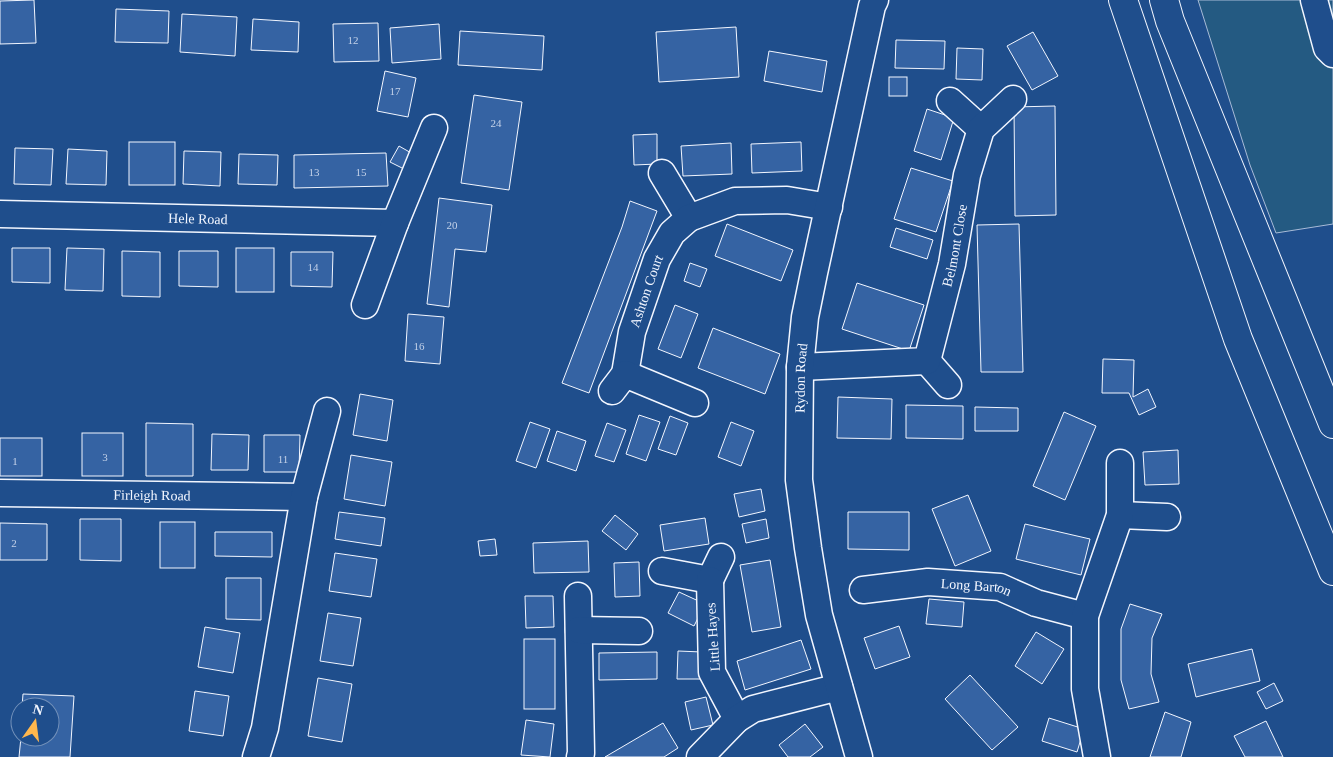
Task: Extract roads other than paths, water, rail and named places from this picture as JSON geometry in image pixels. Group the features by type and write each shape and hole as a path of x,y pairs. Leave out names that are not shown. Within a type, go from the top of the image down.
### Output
{"highway":[{"path":"1123,0 1238,339 1333,570"},
{"path":"1164,0 1174,30 1333,424"}],"street":[{"name":"Rydon Road","path":"859,757 819,616 808,548 800,480 800,367 805,317 874,0"},
{"path":"1314,0 1327,48 1333,54"},
{"path":"950,101 981,129 1013,99"},
{"path":"365,305 395,223 434,128"},
{"name":"Belmont Close","path":"927,362 952,264 968,175 981,129"},
{"path":"662,173 689,218"},
{"name":"Ashton Court","path":"695,403 618,383 632,332 657,259 672,233 689,218 735,201 786,200 829,207"},
{"name":"Hele Road","path":"0,214 395,223"},
{"path":"800,367 927,362 948,385"},
{"path":"256,757 265,728 304,497 327,411"},
{"path":"1097,757 1085,689 1085,616 1120,515 1120,463"},
{"name":"Firleigh Road","path":"0,493 304,497"},
{"path":"1120,515 1167,517"},
{"name":"Little Hayes","path":"662,571 716,569 712,672 737,719"},
{"name":"Long Barton","path":"863,590 928,582 1000,587 1036,603 1085,616"},
{"path":"578,596 580,757"},
{"path":"579,630 639,631"},
{"path":"700,757 737,719 753,710 839,687"}]}
